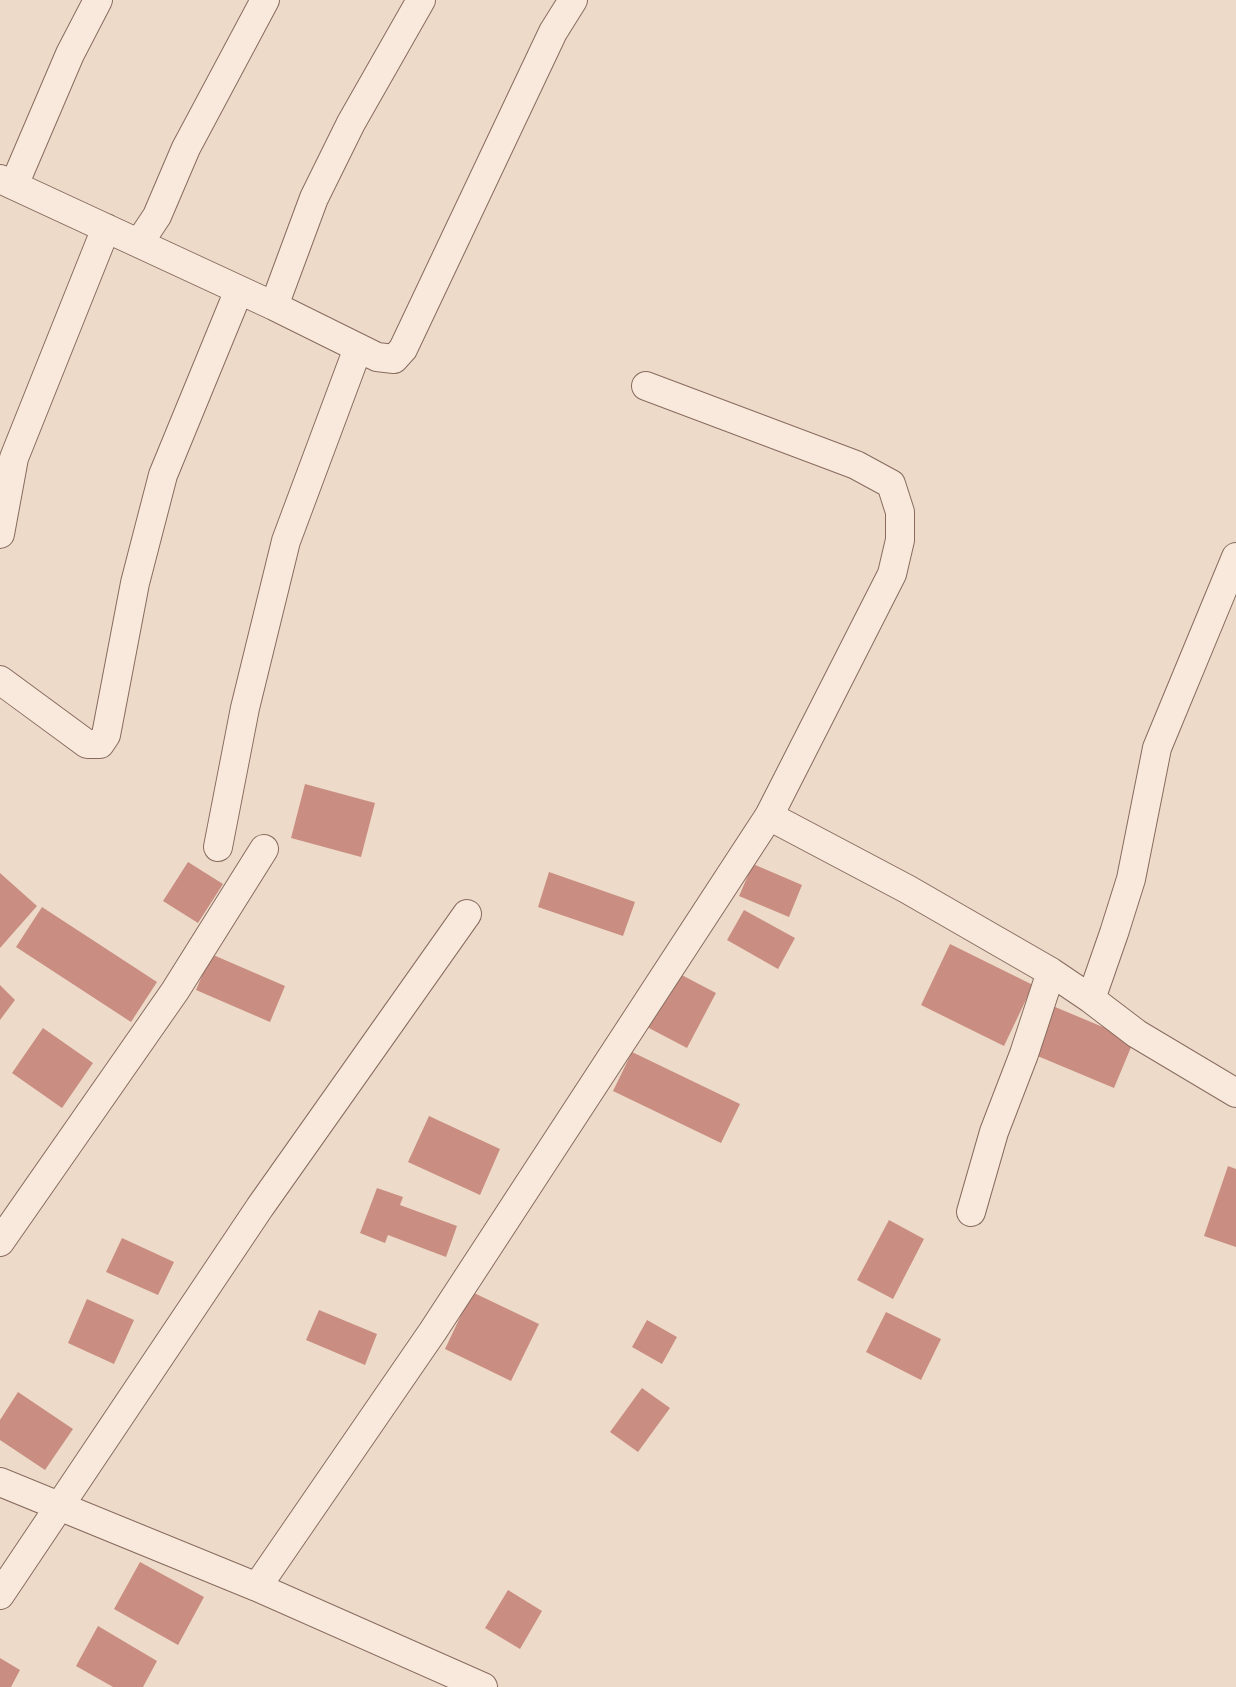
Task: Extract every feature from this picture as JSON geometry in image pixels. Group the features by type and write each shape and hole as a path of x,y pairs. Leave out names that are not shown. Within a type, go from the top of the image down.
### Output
{"street":[{"path":"98,0 7,182 274,306 377,357 394,359 403,349 553,32 573,0"},
{"path":"139,243 157,216 186,148 265,0"},
{"path":"274,306 314,198 351,123 421,0"},
{"path":"0,534 14,458 106,228"},
{"path":"0,680 87,744 100,744 106,735 135,583 163,475 239,290"},
{"path":"218,847 246,708 286,541 358,348"},
{"path":"257,1587 439,1323 769,816 892,574 900,540 900,512 891,484 856,465 646,386"},
{"path":"1091,999 1131,879 1157,748 1236,557"},
{"path":"769,816 907,889 1051,972 1137,1034 1236,1093"},
{"path":"0,1242 175,990 264,849"},
{"path":"0,1595 260,1207 467,914"},
{"path":"971,1212 994,1132 1024,1054 1051,972"},
{"path":"0,1482 257,1587 483,1687"}],"building":[{"path":"305,784 375,803 361,857 291,838"},
{"path":"188,862 223,884 198,923 163,901"},
{"path":"753,864 802,885 789,917 739,896"},
{"path":"549,872 635,902 623,936 538,907"},
{"path":"0,873 37,906 0,948"},
{"path":"42,907 157,982 131,1022 16,947"},
{"path":"744,910 795,938 778,969 727,940"},
{"path":"950,944 1033,985 1004,1046 921,1005"},
{"path":"211,954 285,986 270,1022 196,990"},
{"path":"676,972 716,993 687,1048 647,1027"},
{"path":"0,985 15,1000 0,1020"},
{"path":"1048,1004 1134,1040 1114,1088 1028,1052"},
{"path":"43,1028 93,1063 62,1108 12,1073"},
{"path":"632,1052 740,1104 721,1143 613,1091"},
{"path":"429,1116 500,1149 480,1195 408,1162"},
{"path":"1228,1166 1236,1169 1236,1247 1204,1236"},
{"path":"377,1188 403,1197 400,1205 457,1226 446,1257 388,1235 385,1243 360,1233"},
{"path":"889,1220 924,1239 893,1299 857,1280"},
{"path":"122,1238 174,1262 158,1295 106,1272"},
{"path":"472,1292 539,1324 511,1381 445,1349"},
{"path":"87,1299 134,1320 114,1364 68,1343"},
{"path":"319,1310 377,1334 365,1365 306,1340"},
{"path":"886,1312 941,1339 921,1380 866,1352"},
{"path":"647,1320 677,1337 662,1364 632,1347"},
{"path":"642,1388 670,1408 638,1452 610,1432"},
{"path":"18,1392 73,1429 45,1470 0,1440 0,1420"},
{"path":"140,1562 204,1597 178,1645 114,1609"},
{"path":"508,1590 542,1611 520,1649 485,1628"},
{"path":"98,1626 157,1661 143,1687 113,1687 76,1666"},
{"path":"0,1658 20,1670 11,1687 0,1687"}]}
